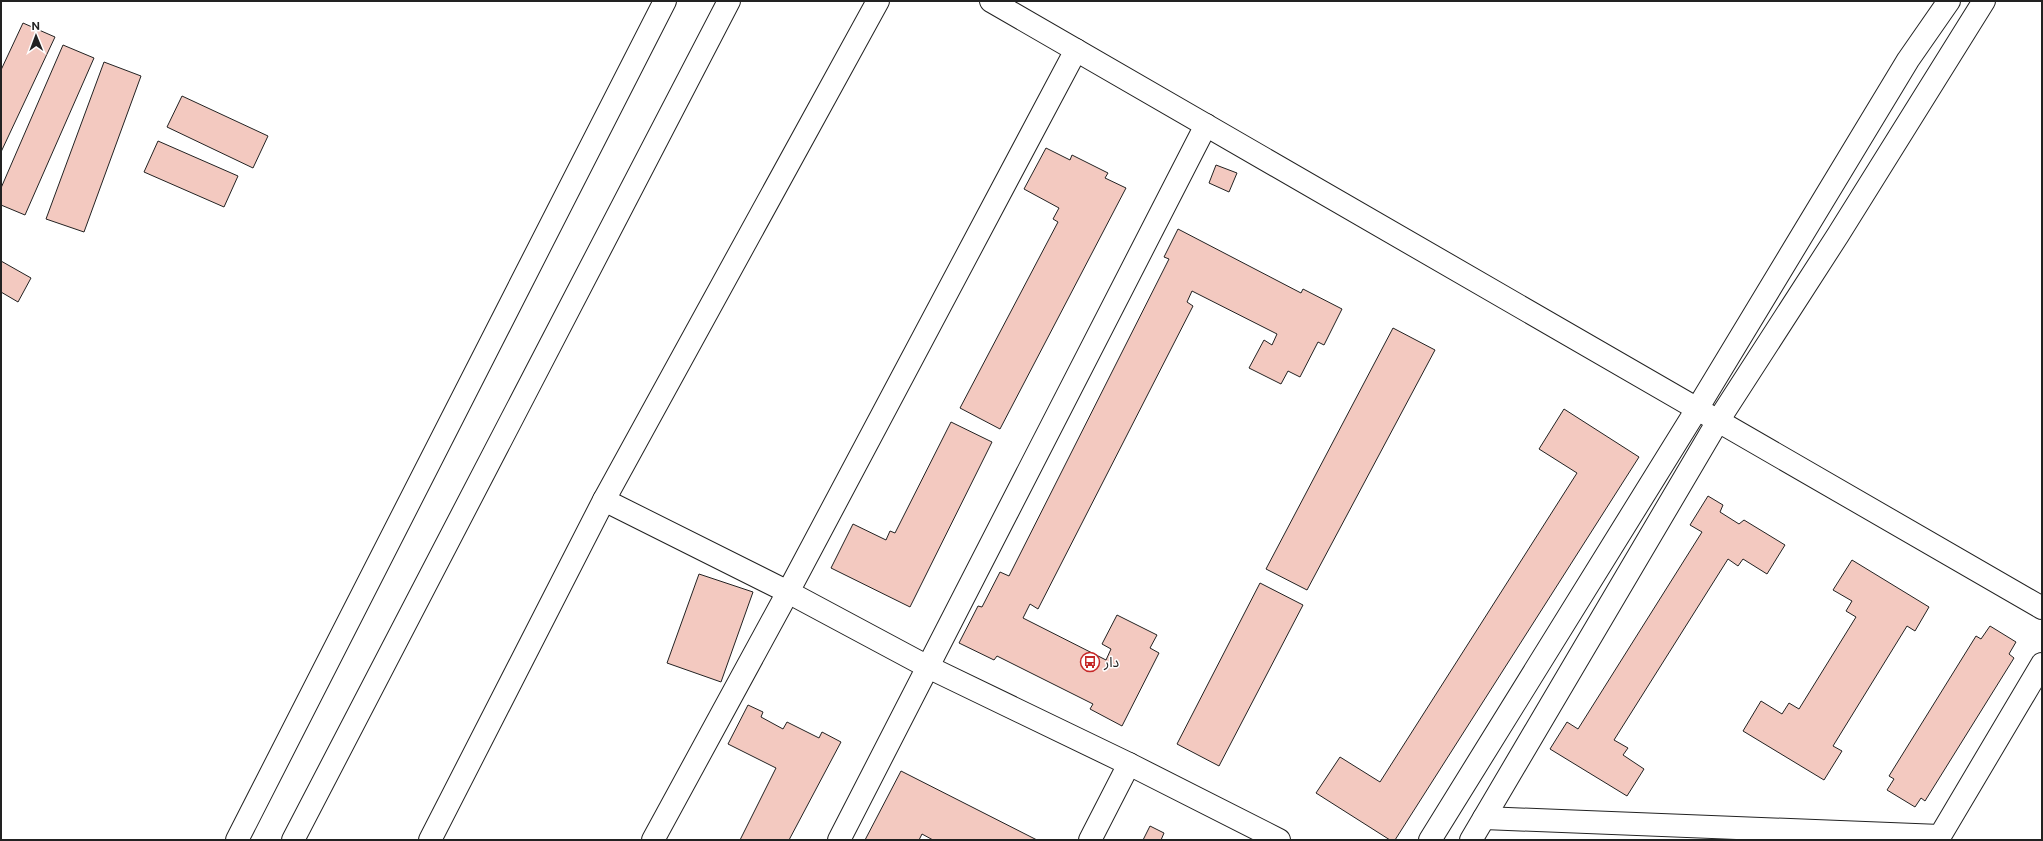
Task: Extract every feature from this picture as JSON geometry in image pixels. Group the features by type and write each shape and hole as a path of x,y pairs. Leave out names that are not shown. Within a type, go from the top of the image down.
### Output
{"main road":[{"path":"237,840 664,1"},
{"path":"293,840 729,1"},
{"path":"430,840 604,500 878,1"},
{"path":"991,1 2042,608"},
{"path":"1430,840 1697,409 1908,60 1949,1"},
{"path":"1471,840 1718,421 1838,235 1984,1"},
{"path":"653,840 788,592 1076,50"},
{"path":"839,840 1206,125"},
{"path":"604,500 788,592 928,667 1129,764 1279,840"},
{"path":"1484,818 1940,836 2042,664"},
{"path":"1090,840 1129,764"}],"building":[{"path":"23,23 55,37 1,152 1,70"},
{"path":"63,45 94,58 25,215 1,205 1,188"},
{"path":"104,62 141,76 84,232 46,219"},
{"path":"182,96 268,136 253,168 167,127"},
{"path":"158,141 238,176 224,207 144,172"},
{"path":"1046,148 1070,160 1072,155 1108,173 1105,178 1126,188 1000,429 960,408 1058,222 1053,219 1059,208 1024,189"},
{"path":"1216,165 1237,173 1229,192 1209,183"},
{"path":"1178,229 1301,293 1303,289 1342,309 1324,345 1318,342 1300,377 1288,371 1281,384 1249,368 1264,340 1272,345 1277,334 1192,291 1187,302 1193,306 1038,609 1030,604 1023,618 1106,660 1111,649 1102,644 1117,615 1157,635 1150,648 1159,653 1122,726 1090,709 1093,704 997,656 994,660 959,643 978,606 982,607 1000,572 1009,576 1169,259 1164,257"},
{"path":"1,261 31,278 18,302 1,292"},
{"path":"1393,328 1435,350 1307,590 1266,569"},
{"path":"1564,409 1639,457 1395,840 1390,840 1316,793 1340,757 1380,782 1577,473 1539,449"},
{"path":"951,422 992,442 910,607 831,568 853,524 886,540 890,531 895,533"},
{"path":"1708,496 1723,505 1720,512 1739,524 1744,520 1785,545 1767,574 1743,559 1738,566 1728,559 1614,740 1628,748 1623,755 1644,769 1627,796 1550,749 1567,722 1578,729 1702,532 1690,525"},
{"path":"1852,560 1929,607 1915,631 1907,626 1833,746 1842,751 1824,780 1743,731 1761,701 1782,714 1789,703 1799,709 1856,617 1846,611 1852,601 1833,590"},
{"path":"699,574 753,592 721,682 667,663"},
{"path":"1260,583 1303,605 1219,766 1177,744"},
{"path":"1990,626 2016,642 2009,654 2014,658 1925,801 1921,798 1915,807 1887,790 1894,779 1889,776 1976,636 1981,639"},
{"path":"748,705 763,712 761,717 783,729 787,722 819,738 822,732 841,742 789,840 740,840 776,768 728,744"},
{"path":"901,771 1037,840 933,840 922,834 919,840 865,840"},
{"path":"1150,826 1164,833 1161,840 1143,840"}],"place":[{"name":"دار","path":"1090,662"}]}
